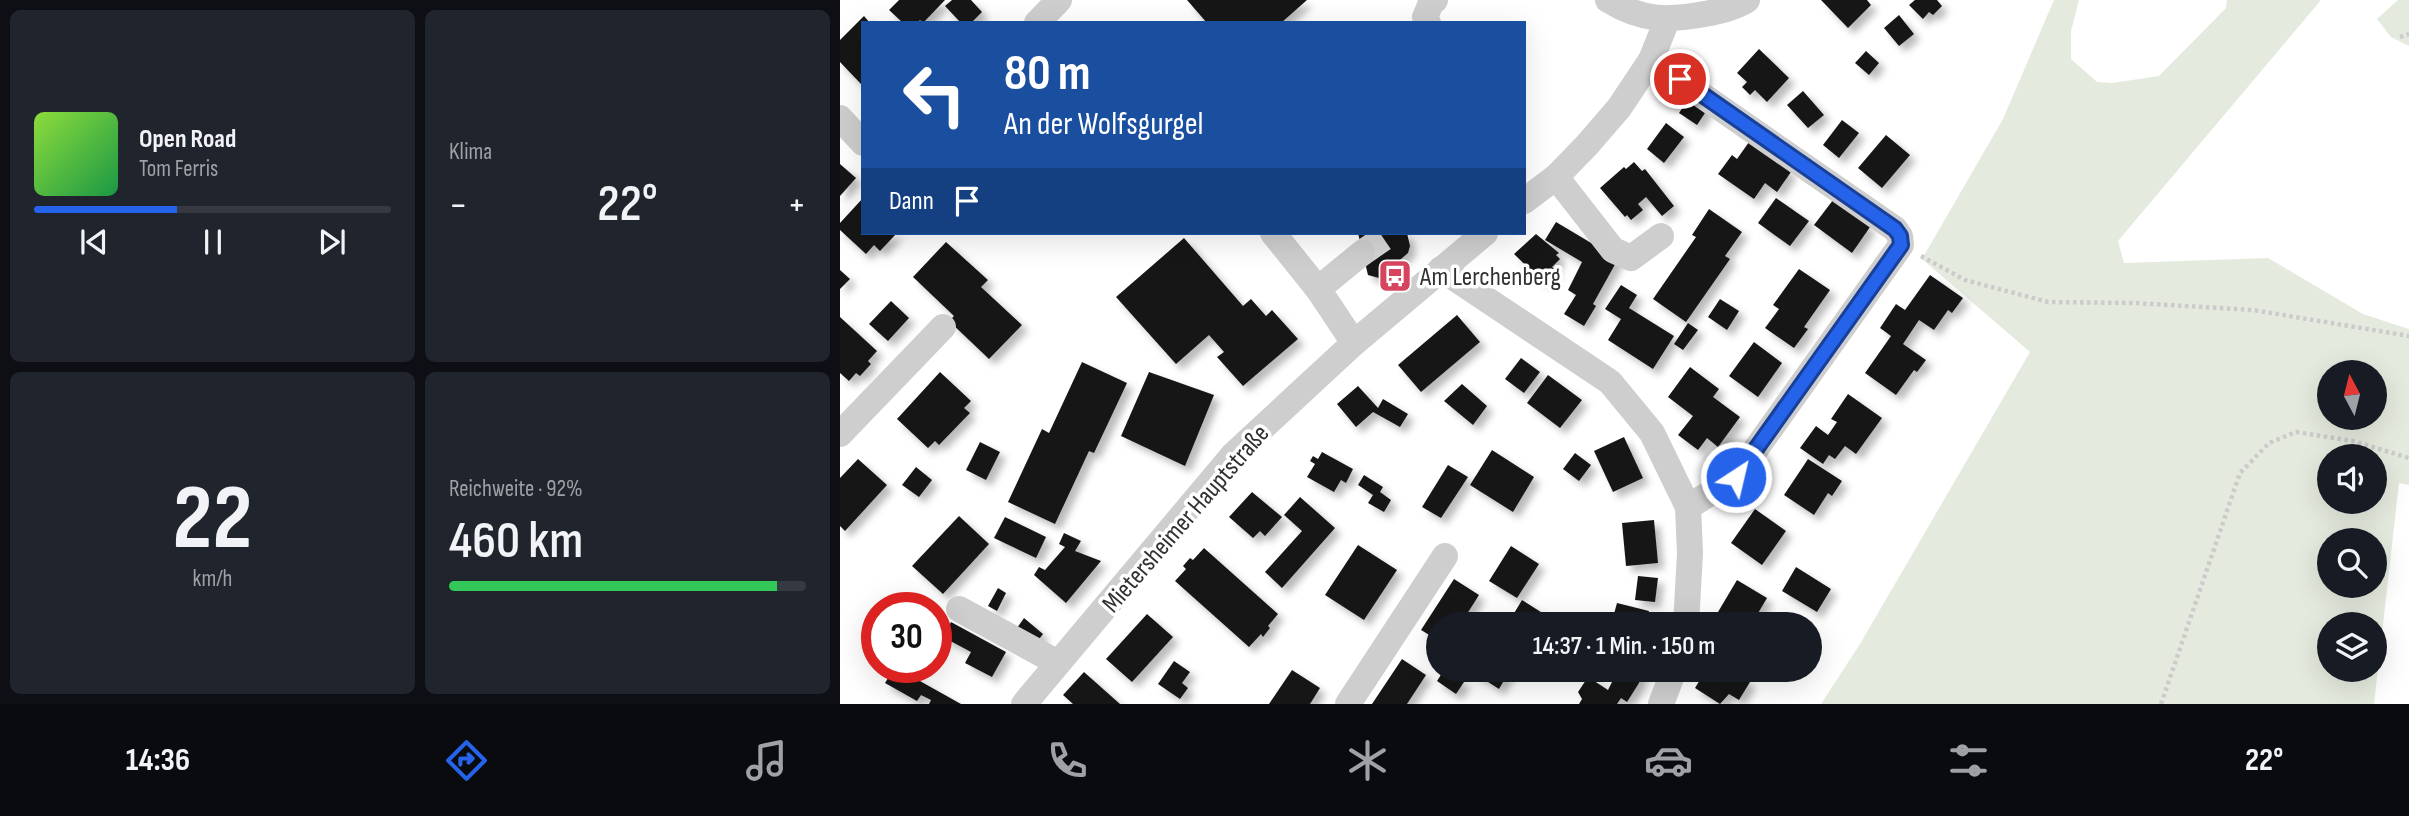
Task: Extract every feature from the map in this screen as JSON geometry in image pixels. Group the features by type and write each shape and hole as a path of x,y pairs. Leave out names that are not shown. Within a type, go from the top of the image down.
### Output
{"street":[{"path":"1039,21 1059,0"},
{"path":"1427,21 1425,17 1435,0"},
{"path":"1608,0 1628,12 1677,13 1724,10 1747,0"},
{"path":"1526,200 1556,177 1619,108 1651,61 1677,13"},
{"path":"1651,61 1895,229 1900,236 1901,245 1736,477 1688,507"},
{"path":"840,118 861,142"},
{"path":"1556,177 1613,250 1631,258 1661,236"},
{"path":"1275,235 1318,289 1354,343"},
{"name":"Mietersheimer Hauptstraße","path":"1024,704 1233,455 1354,343 1483,235"},
{"path":"1318,289 1358,249"},
{"path":"1441,269 1610,382 1652,433 1688,507 1690,553 1687,612"},
{"path":"842,429 943,327"},
{"path":"1348,704 1445,556"},
{"path":"959,609 1058,663"},
{"path":"1661,704 1669,682"}],"path":[{"path":"2400,37 2409,34"},
{"path":"1901,245 1965,280 2048,302 2135,303 2253,310 2409,336"},
{"path":"2161,704 2240,473 2269,443 2296,432 2353,441 2409,458"}],"shaded area":[{"path":"2054,0 2079,0 2071,31 2071,59 2097,82 2112,83 2159,76 2226,8 2227,0 2321,0 2118,241 2124,263 2268,258 2363,314 2409,329 2409,485 2399,483 2387,589 2387,528 2317,528 2317,598 2386,598 2384,612 2317,612 2317,682 2376,682 2374,704 1821,704 1860,644 2030,352 1922,259 2003,119"},
{"path":"2398,0 2409,0 2409,46 2391,37 2377,19"}],"building":[{"path":"899,0 945,0 925,21 901,21 889,10"},
{"path":"952,0 971,0 982,12 973,21 959,21 945,6"},
{"path":"1187,0 1307,0 1283,21 1205,21"},
{"path":"1821,0 1867,0 1871,5 1848,28"},
{"path":"1915,0 1937,0 1942,6 1933,15 1929,12 1923,19 1909,5"},
{"path":"1899,15 1914,34 1899,46 1884,28"},
{"path":"864,16 868,21 861,21 861,84 840,62 840,40"},
{"path":"1759,49 1789,78 1767,102 1755,90 1750,95 1742,87 1747,82 1737,73"},
{"path":"1866,51 1879,63 1869,75 1855,63"},
{"path":"1803,91 1824,115 1808,128 1787,105"},
{"path":"1691,95 1709,107 1697,125 1679,113"},
{"path":"1842,120 1859,133 1839,158 1823,145"},
{"path":"1666,123 1684,137 1664,163 1647,149"},
{"path":"1886,135 1910,155 1882,188 1858,168"},
{"path":"1749,142 1791,172 1777,192 1765,183 1754,199 1718,174 1732,155 1737,159"},
{"path":"1634,162 1642,171 1645,169 1674,206 1662,216 1646,197 1638,204 1643,210 1631,220 1627,215 1625,217 1600,188 1624,167 1626,169"},
{"path":"840,164 856,178 840,196"},
{"path":"1776,198 1809,221 1790,246 1758,223"},
{"path":"861,200 861,235 895,235 880,251 874,245 866,254 840,230 840,223"},
{"path":"1833,200 1870,227 1852,253 1814,225"},
{"path":"1709,209 1742,232 1725,256 1730,259 1686,322 1653,299 1696,237 1692,235"},
{"path":"1556,222 1618,259 1584,326 1564,314 1576,295 1568,290 1582,262 1545,240"},
{"path":"1536,234 1559,253 1556,255 1560,259 1552,267 1556,271 1544,283 1514,254"},
{"path":"1358,235 1407,235 1410,246 1408,253 1379,278 1368,275"},
{"path":"1184,238 1243,306 1251,299 1266,316 1272,310 1298,339 1243,386 1217,357 1224,352 1209,335 1176,364 1116,297"},
{"path":"946,242 988,280 981,287 1022,325 989,359 949,321 954,316 913,277"},
{"path":"1799,269 1830,290 1804,327 1808,329 1794,348 1765,328 1779,309 1773,305"},
{"path":"840,270 850,279 840,289"},
{"path":"1930,275 1963,298 1952,313 1948,310 1934,330 1919,320 1903,344 1926,360 1917,372 1914,370 1896,395 1865,373 1891,336 1880,328 1896,304 1905,310"},
{"path":"1621,285 1637,295 1629,308 1674,336 1653,369 1608,340 1621,319 1605,309"},
{"path":"1720,299 1739,311 1727,330 1708,317"},
{"path":"891,301 909,318 888,341 869,324"},
{"path":"1457,315 1480,342 1421,392 1398,365"},
{"path":"840,317 877,351 868,361 871,364 860,376 856,373 849,381 840,373"},
{"path":"1688,323 1698,330 1683,350 1674,344"},
{"path":"1754,342 1782,363 1758,397 1729,376"},
{"path":"1521,358 1540,372 1524,393 1505,379"},
{"path":"1082,362 1127,383 1094,453 1089,451 1055,524 1008,502 1042,429 1049,433"},
{"path":"1690,367 1719,389 1713,397 1740,417 1718,447 1707,438 1698,450 1678,435 1693,416 1668,397"},
{"path":"940,372 971,401 964,408 970,413 939,445 935,441 928,448 897,419"},
{"path":"1149,372 1214,395 1185,466 1121,436"},
{"path":"1548,375 1582,400 1560,428 1527,403"},
{"path":"1462,384 1487,406 1473,425 1444,401"},
{"path":"1358,386 1378,408 1383,399 1408,414 1400,427 1373,412 1356,427 1337,404"},
{"path":"1848,394 1882,418 1856,454 1845,446 1835,459 1829,455 1823,464 1800,448 1816,426 1828,435 1837,422 1831,419"},
{"path":"1624,437 1643,478 1613,492 1594,451"},
{"path":"980,442 1000,452 986,480 966,470"},
{"path":"1492,450 1534,477 1513,512 1470,485"},
{"path":"1322,452 1353,469 1346,483 1341,480 1334,492 1307,477 1315,464 1310,461 1313,456 1318,459"},
{"path":"1575,453 1591,465 1579,481 1563,469"},
{"path":"858,459 887,485 845,531 840,526 840,478"},
{"path":"1808,459 1842,481 1832,496 1828,493 1814,515 1784,495"},
{"path":"1448,465 1468,477 1441,518 1422,507"},
{"path":"916,467 932,480 919,497 902,485"},
{"path":"1364,475 1383,487 1380,492 1391,500 1384,512 1368,503 1373,495 1358,485"},
{"path":"1252,492 1282,517 1265,536 1260,531 1253,538 1229,517"},
{"path":"1300,497 1335,528 1282,588 1265,572 1302,531 1284,515"},
{"path":"1755,509 1786,531 1762,565 1731,543"},
{"path":"959,516 989,544 945,592 941,592 912,566"},
{"path":"1005,517 1046,537 1036,558 994,538"},
{"path":"1654,520 1658,563 1626,566 1622,523"},
{"path":"1064,533 1081,541 1075,551 1101,561 1066,603 1034,575 1039,567 1045,570 1065,547 1059,544"},
{"path":"1358,545 1397,570 1364,620 1325,595"},
{"path":"1511,546 1539,564 1517,598 1489,581"},
{"path":"1204,548 1278,614 1263,637 1261,634 1249,647 1175,581 1186,569 1183,566 1190,558 1193,560"},
{"path":"1796,567 1831,589 1817,612 1782,591"},
{"path":"1638,576 1658,578 1655,602 1635,600"},
{"path":"1454,579 1479,595 1468,612 1433,612"},
{"path":"1737,580 1767,598 1759,612 1718,612"},
{"path":"998,588 1006,593 997,611 988,606"},
{"path":"1522,600 1541,612 1515,612"},
{"path":"1617,603 1649,611 1649,612 1615,612"},
{"path":"1147,614 1173,637 1132,682 1106,659"},
{"path":"1024,618 1043,634 1036,643 1017,628"},
{"path":"952,623 1006,652 992,677 965,663 971,652 952,642"},
{"path":"1402,659 1426,675 1407,704 1372,704"},
{"path":"1174,661 1190,672 1182,683 1188,688 1180,699 1158,684"},
{"path":"1292,670 1320,688 1310,704 1269,704"},
{"path":"1084,672 1120,704 1073,704 1063,695"},
{"path":"1438,682 1464,682 1456,694"},
{"path":"1488,682 1503,682 1499,689"},
{"path":"1585,682 1596,682 1608,690 1612,682 1639,682 1627,702 1621,698 1617,704 1579,704 1582,699 1578,692"},
{"path":"1699,682 1750,682 1739,700 1729,694 1720,704 1695,688"},
{"path":"885,683 924,683 961,704 929,704 931,700 921,695 917,701"}],"tunnel":[{"path":"1362,253 1388,235"}],"place":[{"name":"Am Lerchenberg","path":"1395,276"}],"route":[{"path":"1680,79 1895,229 1900,236 1901,245 1736,477"}]}
